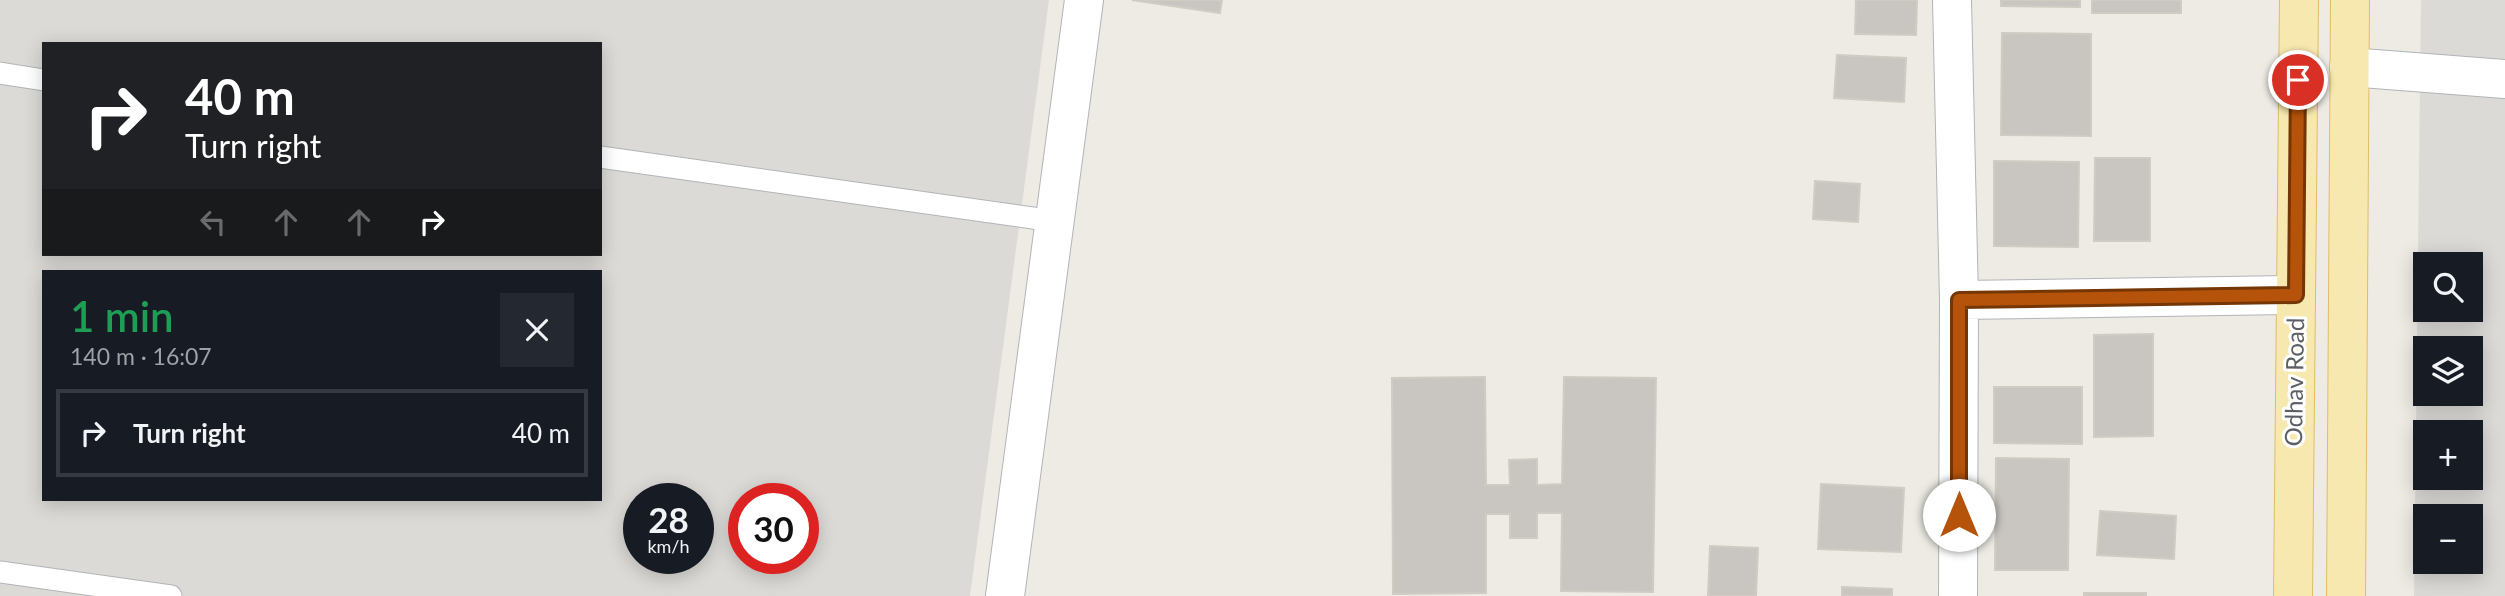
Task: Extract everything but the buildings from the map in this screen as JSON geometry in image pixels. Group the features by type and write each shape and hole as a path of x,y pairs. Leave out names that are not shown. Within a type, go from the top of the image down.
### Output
{"main road":[{"name":"Odhav Road","path":"2293,596 2299,0"},
{"path":"2346,596 2350,0"}],"street":[{"path":"1005,596 1084,0"},
{"path":"1952,0 1959,300 1958,596"},
{"path":"2349,67 2505,79"},
{"path":"1959,300 2296,295"}],"lane":[{"path":"0,74 42,80"},
{"path":"602,157 1054,221"},
{"path":"0,572 172,596"}],"shaded area":[{"path":"0,0 1049,0 970,596 0,596"},
{"path":"2421,0 2505,0 2505,596 2414,596 2414,574 2483,574 2483,504 2415,504 2415,490 2483,490 2483,420 2416,420 2416,406 2483,406 2483,336 2417,336 2417,322 2483,322 2483,252 2418,252"}],"route":[{"path":"1959,515 1959,300 2296,295 2298,80"}]}
